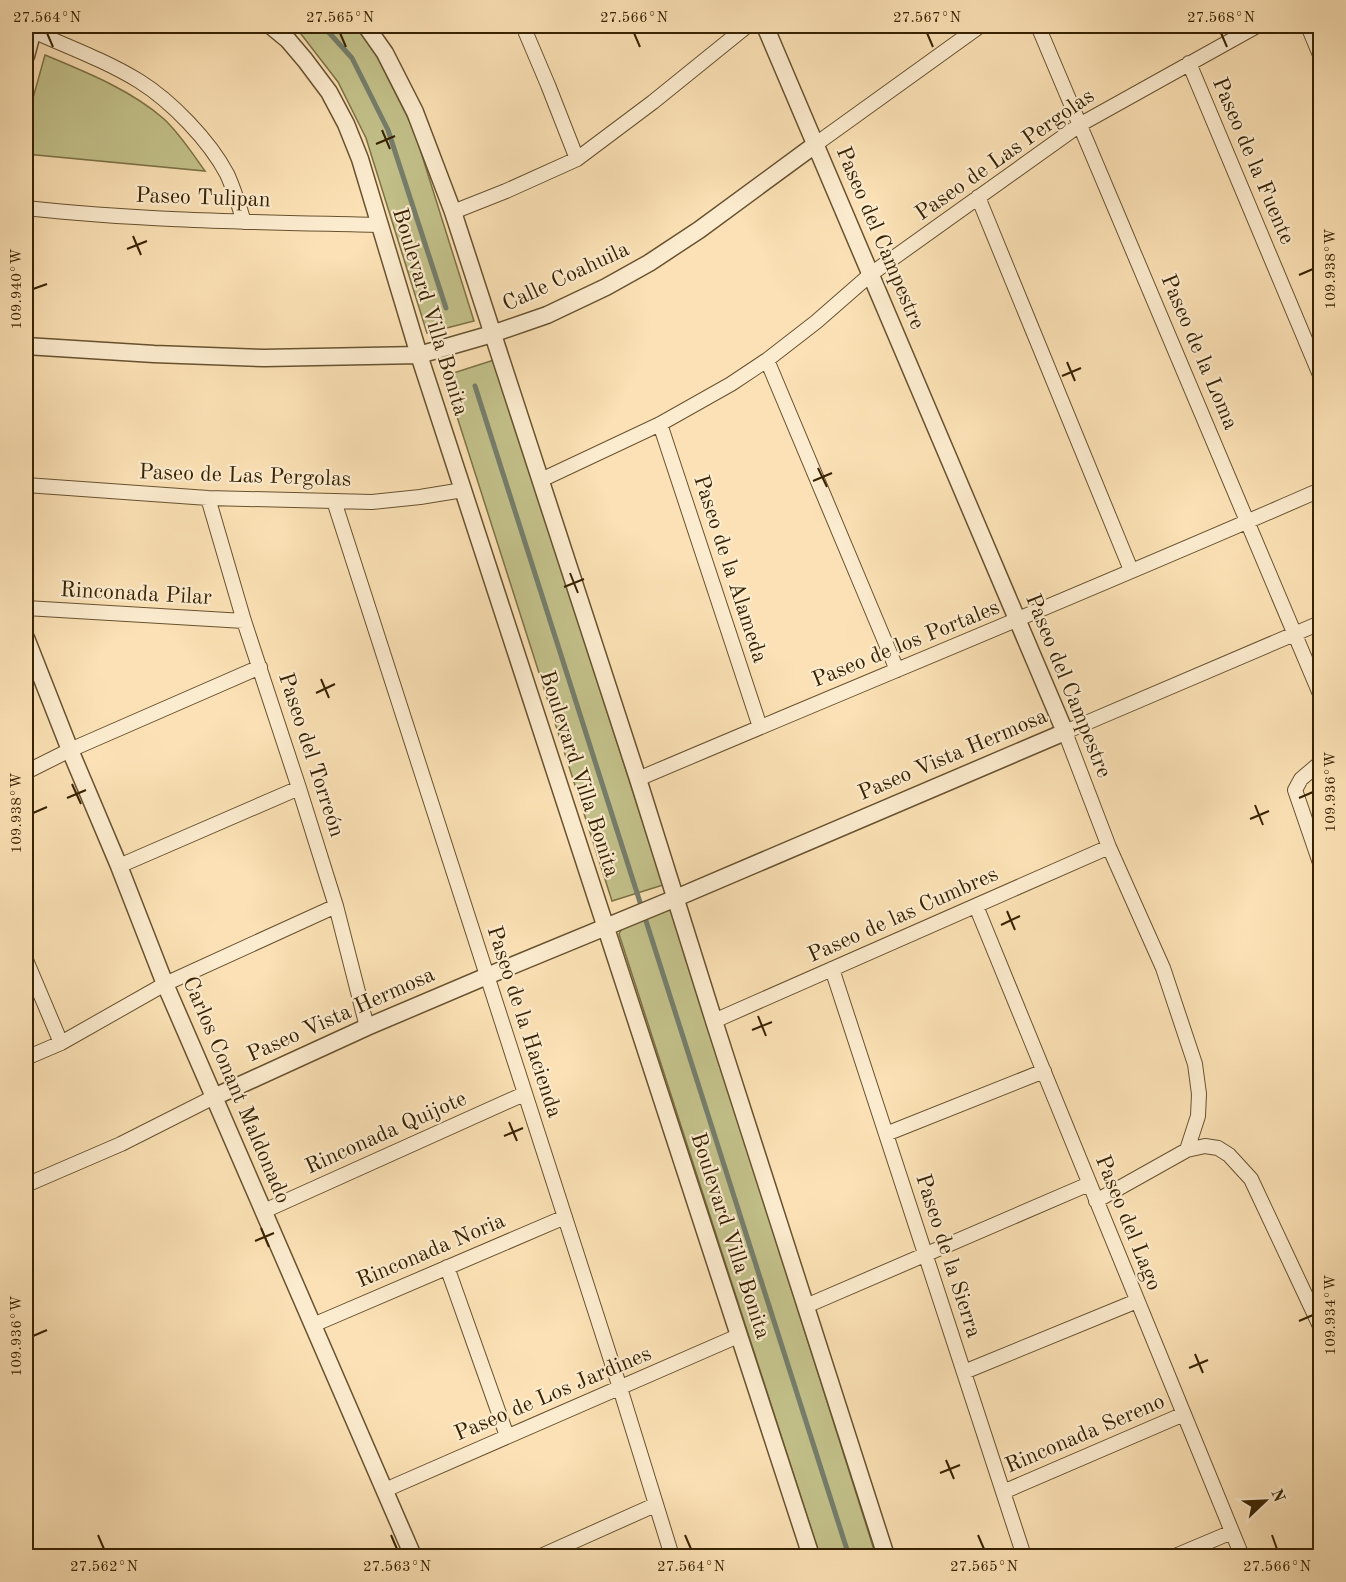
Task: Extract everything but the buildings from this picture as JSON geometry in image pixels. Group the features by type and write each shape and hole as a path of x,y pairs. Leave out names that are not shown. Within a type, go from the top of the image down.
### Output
{"street":[{"name":"Boulevard Villa Bonita","path":"271,26 288,40 306,60 329,92 346,124 360,159 379,225 424,354 463,490 538,722 609,925 738,1336 811,1557"},
{"path":"366,26 385,53 415,112 453,212 488,335 541,480 638,779 673,899 886,1557"},
{"path":"523,26 577,159"},
{"path":"453,212 577,159 653,102 747,26"},
{"name":"Paseo del Campestre","path":"765,26 1065,732 1109,847 1163,968 1195,1064 1199,1094 1198,1116 1188,1150"},
{"name":"Calle Coahuila","path":"26,346 154,354 264,357 424,354 488,335 547,315 606,287 649,263 699,230 980,26"},
{"name":"Paseo de la Loma","path":"1038,26 1320,694"},
{"name":"Paseo de Las Pergolas","path":"541,480 660,424 712,395 767,360 816,322 871,274 1081,124 1257,26"},
{"path":"1308,26 1320,55"},
{"path":"26,56 30,28 140,81 170,105 203,139 227,174 244,222"},
{"name":"Paseo de la Fuente","path":"1189,63 1320,375"},
{"path":"978,197 1131,570"},
{"name":"Paseo Tulipan","path":"26,208 89,214 244,222 379,225"},
{"path":"767,360 897,670"},
{"name":"Paseo de la Alameda","path":"660,424 760,727"},
{"name":"Paseo de Las Pergolas","path":"26,485 208,498 372,502 463,490"},
{"name":"Paseo de los Portales","path":"638,779 1018,620 1320,490"},
{"name":"Paseo del Torreón","path":"208,498 244,621 336,906 367,1028"},
{"name":"Paseo de la Hacienda","path":"334,501 620,1388 672,1557"},
{"name":"Rinconada Pilar","path":"26,609 244,621"},
{"name":"Paseo Vista Hermosa","path":"26,1185 121,1144 213,1096 367,1028 1320,623"},
{"name":"Carlos Conant Maldonado","path":"26,638 69,750 119,866 165,984 413,1557"},
{"path":"26,772 69,750 260,667"},
{"path":"1320,763 1301,779 1295,790 1320,863"},
{"path":"119,866 299,788"},
{"name":"Paseo de las Cumbres","path":"714,1021 1109,847"},
{"path":"26,1058 60,1043 165,984 336,906"},
{"name":"Paseo del Lago","path":"976,906 1242,1557"},
{"path":"26,960 60,1043"},
{"name":"Paseo de la Sierra","path":"832,969 1024,1557"},
{"path":"886,1134 1044,1071"},
{"name":"Rinconada Quijote","path":"264,1211 525,1094"},
{"path":"1096,1201 1188,1150 1205,1146 1218,1148 1229,1155 1251,1179 1320,1326"},
{"path":"806,1306 1089,1184"},
{"name":"Rinconada Noria","path":"313,1325 565,1217"},
{"path":"447,1267 507,1436"},
{"path":"964,1372 1137,1301"},
{"name":"Paseo de Los Jardines","path":"385,1491 738,1336"},
{"name":"Rinconada Sereno","path":"1003,1492 1184,1414"},
{"path":"541,1557 655,1504"},
{"path":"1175,1557 1232,1532"}],"shaded area":[{"path":"293,26 355,26 372,47 414,130 474,321 427,333 366,138 338,82"},
{"path":"45,55 108,82 151,109 175,131 205,171 26,154 26,123"},
{"path":"494,360 663,885 612,901 444,376"},
{"path":"671,909 876,1556 820,1556 619,934 623,926"}],"waterway":[{"path":"323,26 352,58 388,130 446,308"},
{"path":"475,386 849,1556"}]}
